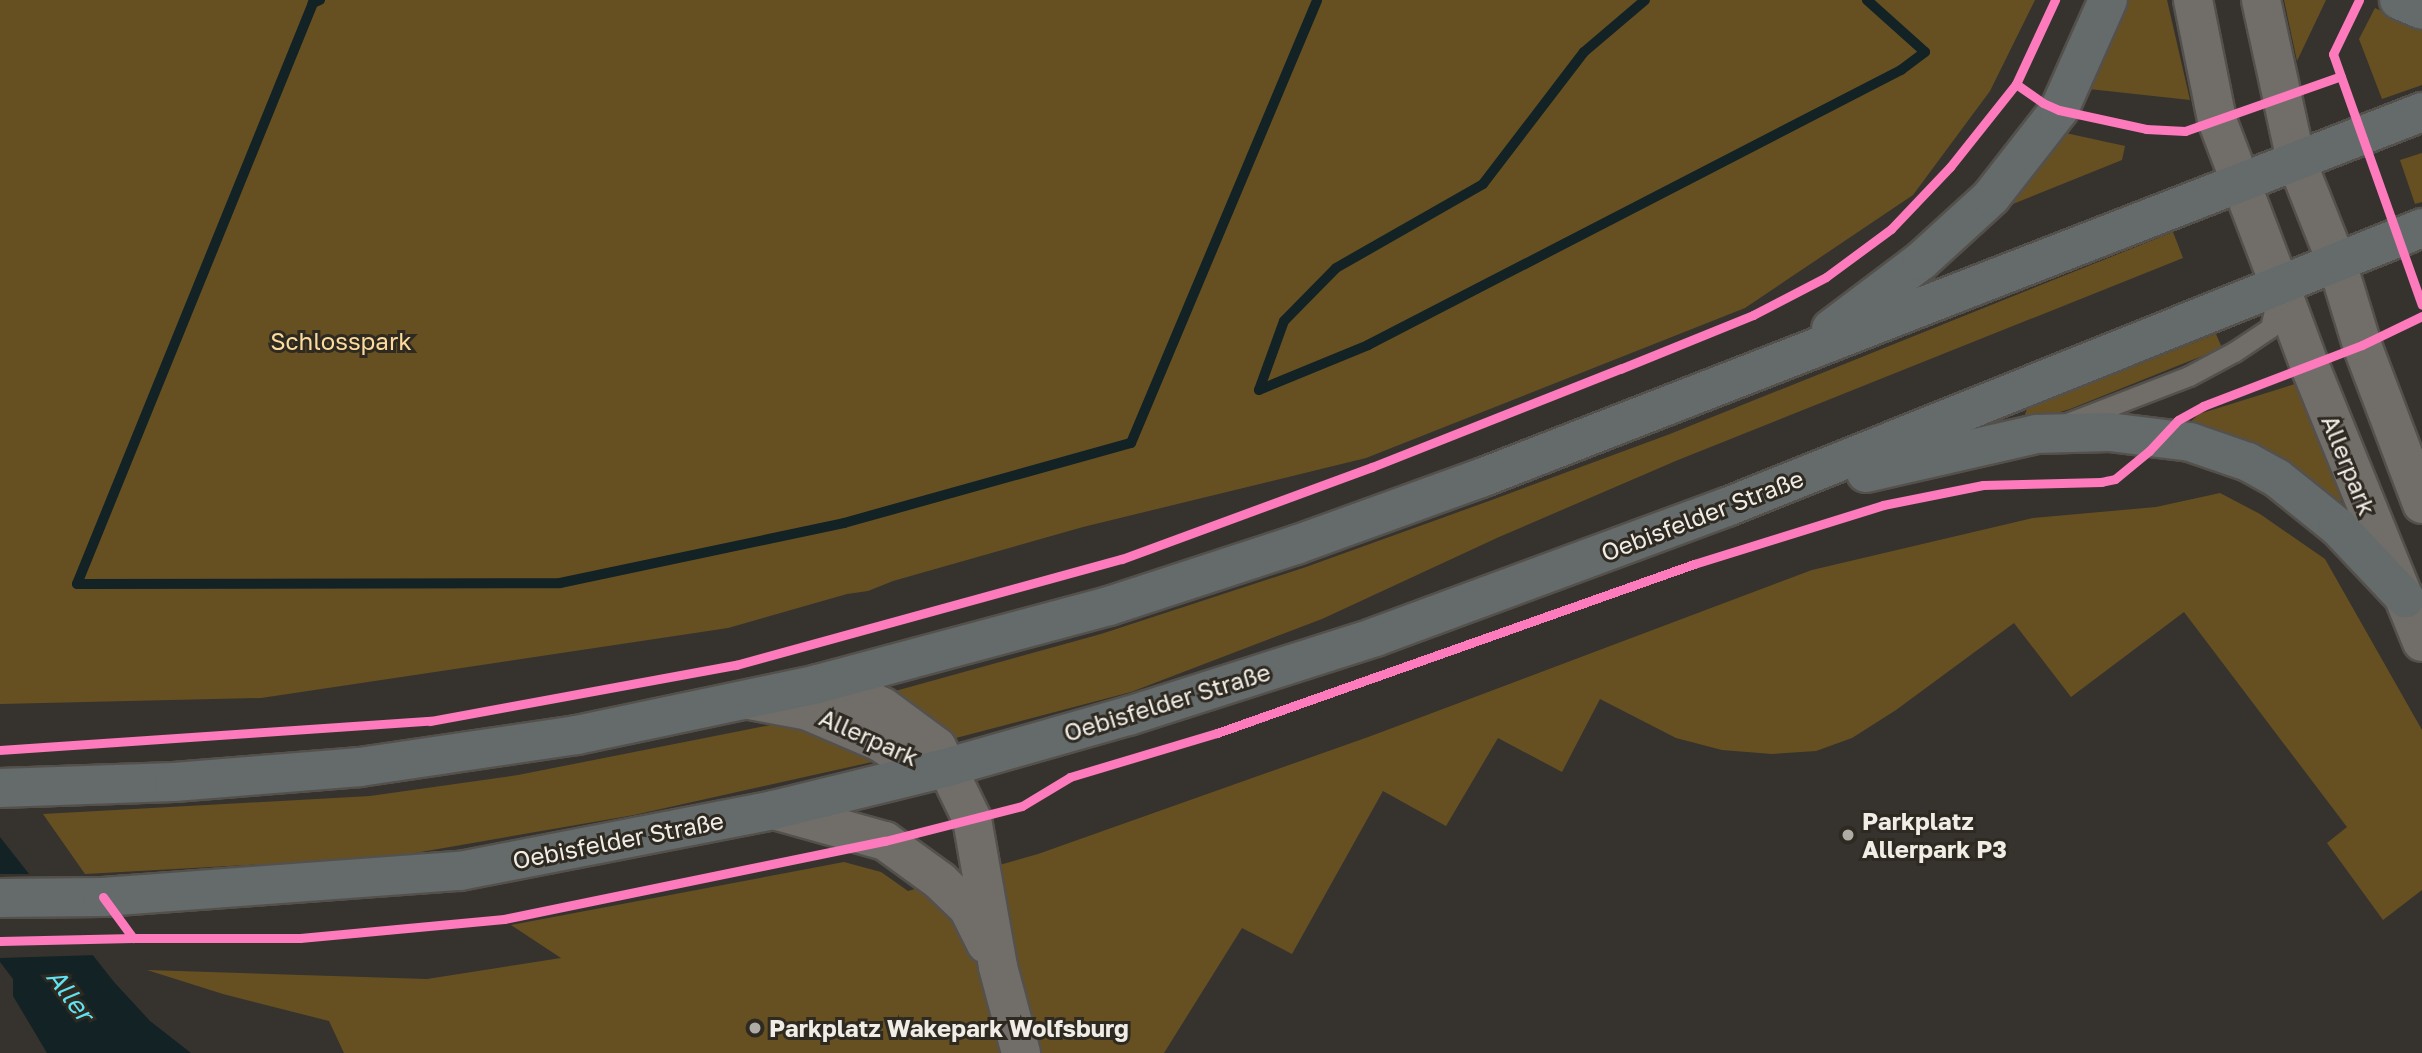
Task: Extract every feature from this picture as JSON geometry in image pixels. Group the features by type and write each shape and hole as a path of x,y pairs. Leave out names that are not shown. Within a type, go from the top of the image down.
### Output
{"main road":[{"path":"1796,356 1921,261 1991,197 2059,110 2108,0"},
{"path":"2399,0 2422,10"},
{"path":"12,789 174,782 360,766 577,735 818,684 1109,606 1296,545 1481,478 2422,112"},
{"path":"2337,262 2422,228"},
{"name":"Oebisfelder Straße","path":"0,898 103,897 460,870 774,810 945,768 1128,716 1375,637 1727,507 2337,262"},
{"path":"1727,507 2036,434 2109,432 2165,437 2190,442 2248,462 2277,478 2338,527 2405,598"}],"street":[{"name":"Allerpark","path":"2193,0 2217,120 2238,182 2342,448 2422,642"},
{"path":"2261,0 2296,160 2337,262 2362,345 2422,504"},
{"name":"Allerpark","path":"818,684 853,692 892,713 937,747 945,768 972,818 998,967 1021,1053"},
{"name":"Allerpark","path":"750,700 819,715 880,741 901,757 945,768"},
{"name":"Allerpark","path":"774,810 885,841 940,881 968,908 998,967"}],"lane":[{"path":"2036,434 2189,376 2234,352 2270,328 2280,286"}],"green space":[{"name":"Schlosspark","path":"0,0 2035,0 1990,91 1913,195 1745,308 1366,458 1083,527 893,581 868,591 847,594 728,628 261,698 0,704"},
{"path":"2121,0 2167,0 2190,100 2089,89"},
{"path":"2284,0 2326,0 2297,61"},
{"path":"2375,8 2422,31 2422,85 2382,99 2359,39"},
{"path":"2061,132 2125,146 2122,160 1993,212"},
{"path":"2422,153 2422,202 2415,204 2400,160"},
{"path":"2173,232 2183,258 1678,460 1499,537 1322,619 1131,692 952,739 888,693 1101,634 1306,567 1670,434"},
{"path":"2216,334 2222,348 2070,409 2050,415 2024,417 2027,409"},
{"path":"2295,384 2344,493 2343,501 2337,501 2291,466 2188,424 2199,414"},
{"path":"2220,493 2260,514 2325,559 2422,730 2422,890 2383,920 2327,843 2347,827 2184,612 2071,697 2014,623 1896,710 1852,738 1816,751 1772,754 1722,750 1676,738 1600,699 1562,772 1498,738 1446,826 1383,791 1292,954 1242,928 1164,1053 344,1053 329,1021 223,994 147,970 427,979 561,958 511,925 844,862 881,872 908,891 1038,854 1371,736 1812,570 2033,518 2156,507"},
{"path":"776,724 834,734 881,760 634,815 392,857 85,874 43,814 370,796 518,775"}],"water":[{"name":"Aller","path":"0,837 114,982 150,1021 191,1053 47,1053 13,996 13,979 0,962"}],"pier":[{"path":"0,874 34,874 97,955 0,958"}],"waterway":[{"path":"320,0 313,3 77,584 560,583 844,523 1131,443 1317,0"},
{"path":"1259,390 1284,321 1336,268 1483,184 1584,52 1645,0"},
{"path":"1259,390 1368,345 1901,70 1925,52 1867,0"}],"cycle path":[{"path":"0,750 430,721 736,665 1122,559 1372,467 1620,369 1753,315 1826,277 1891,229 1950,167 2016,84 2055,0"},
{"path":"2359,0 2333,54 2422,305"},
{"path":"2016,84 2043,103 2059,110 2146,129 2185,131 2341,76"},
{"path":"103,897 133,938 300,938 504,919 885,841 1022,806 1070,777 1217,733 1694,564 1883,505 1983,485 2101,482 2115,479 2149,451 2178,420 2203,406 2362,345 2422,316"},
{"path":"0,941 133,938"}],"place":[{"name":"Parkplatz Allerpark P3","path":"1848,835"},
{"name":"Parkplatz Wakepark Wolfsburg","path":"755,1028"}]}
